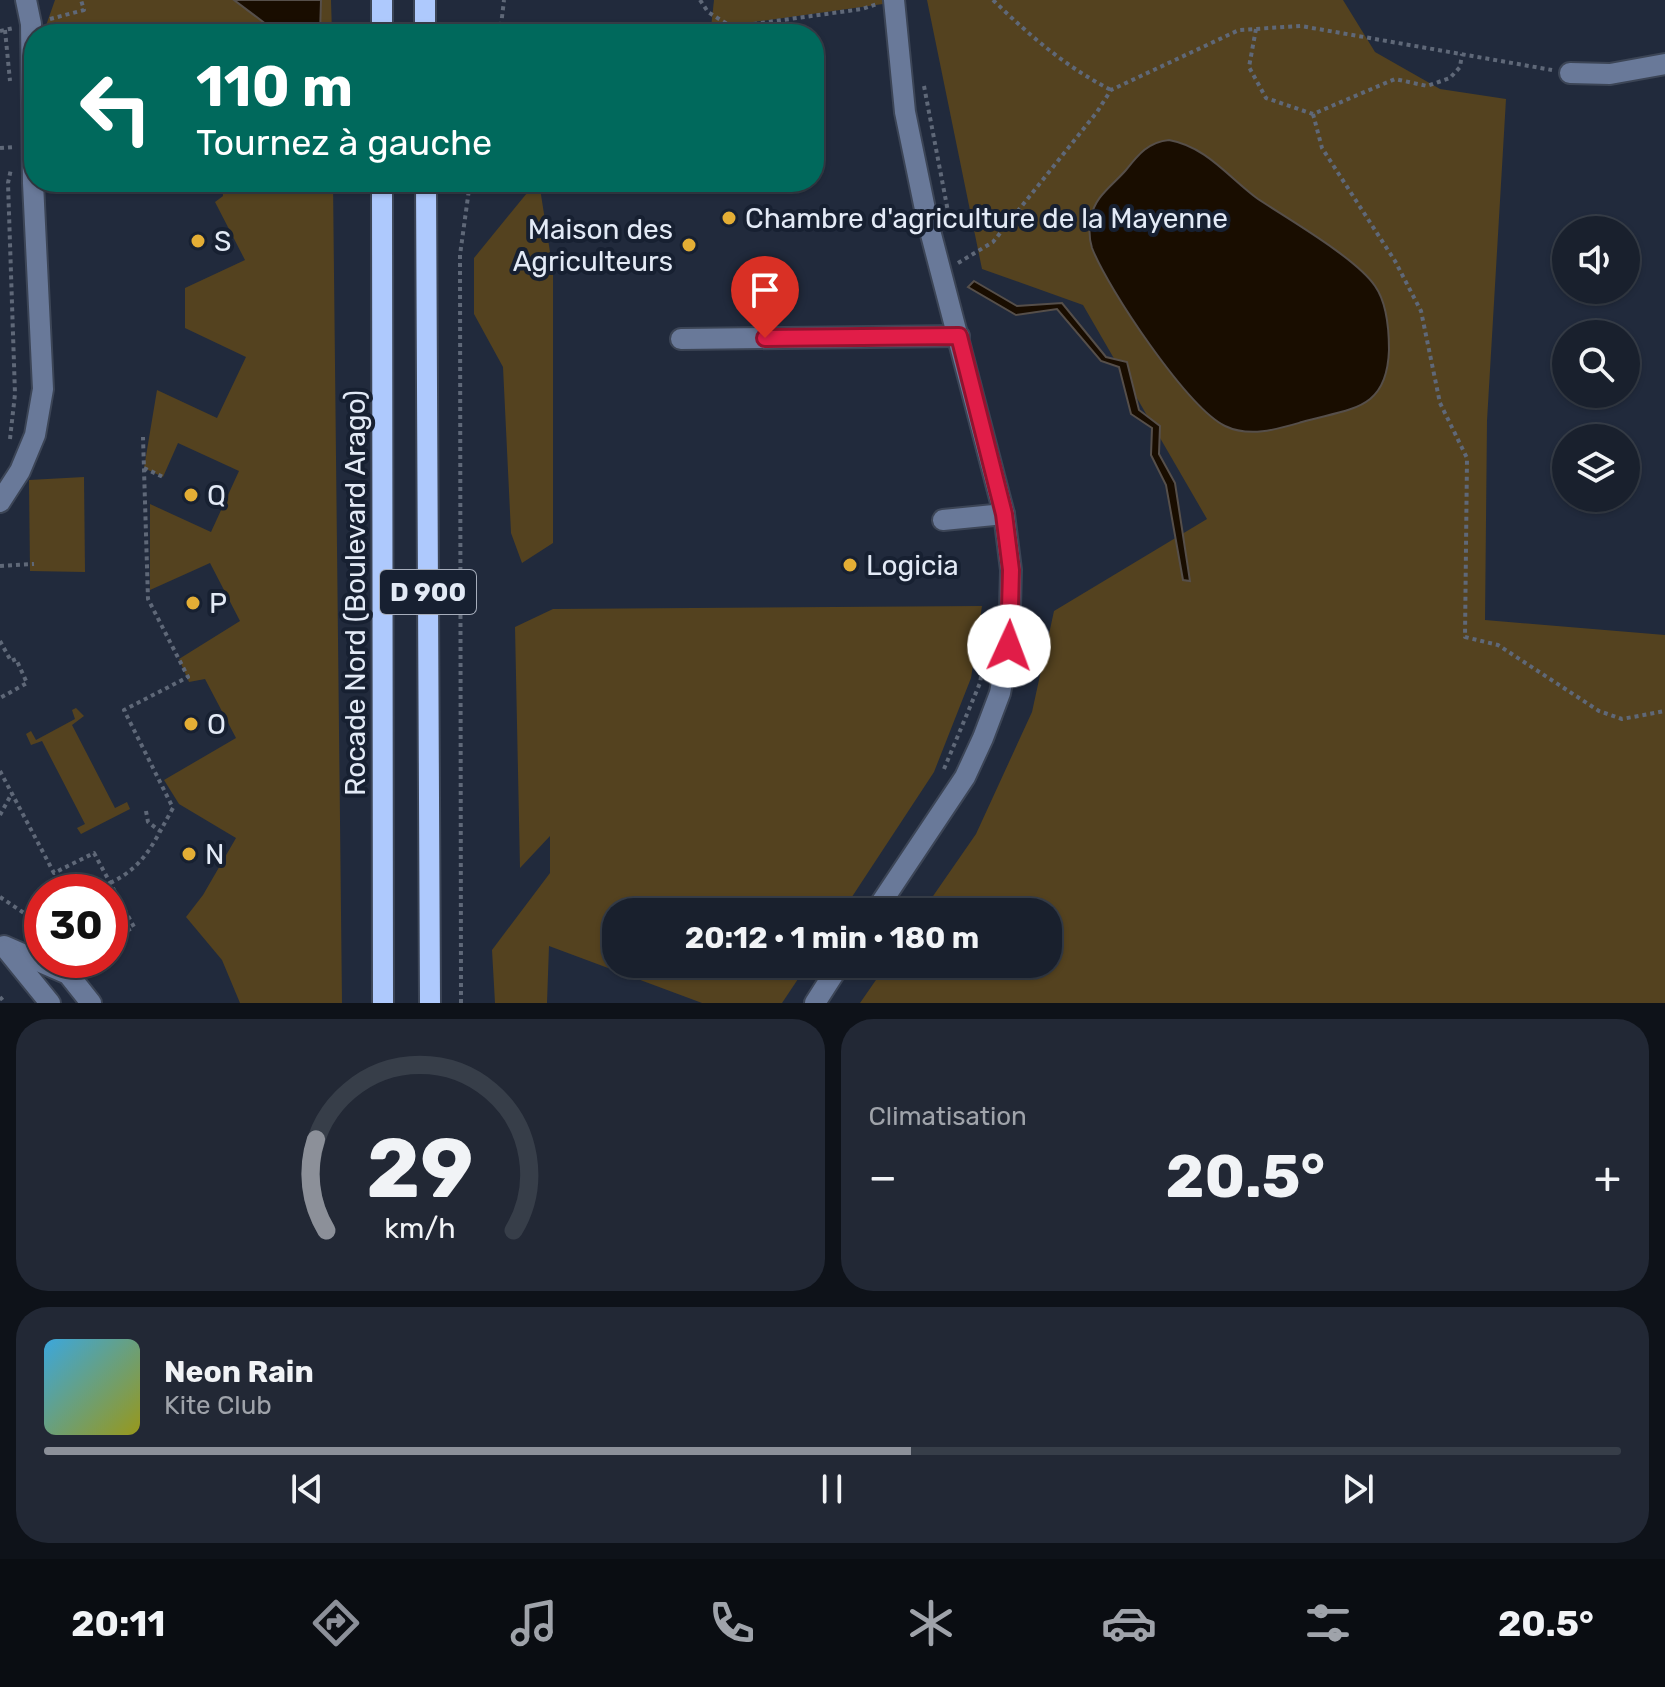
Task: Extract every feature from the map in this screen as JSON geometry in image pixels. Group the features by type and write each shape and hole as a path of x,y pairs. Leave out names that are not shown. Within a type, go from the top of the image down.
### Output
{"main road":[{"path":"382,0 382,24"},
{"path":"425,0 425,24"},
{"name":"Rocade Nord (Boulevard Arago)","path":"382,192 383,1003"},
{"name":"D 900","path":"426,192 430,1003"}],"street":[{"path":"26,0 31,24"},
{"path":"884,898 965,777 1000,693 1009,646 1011,570 1004,514 927,219 905,112 894,0"},
{"path":"1570,73 1610,74 1665,64"},
{"path":"0,502 20,471 35,435 43,389 33,192"},
{"path":"681,339 959,336"},
{"path":"943,520 1004,514"},
{"path":"2,945 50,1003"},
{"path":"2,945 68,974 91,1003"},
{"path":"815,1003 831,978"}],"path":[{"path":"501,24 504,0"},
{"path":"700,0 708,12 727,24"},
{"path":"754,24 862,9 878,4 877,0"},
{"path":"993,0 1032,38 1081,74 1111,90"},
{"path":"941,270 993,242 1097,112 1111,90 1239,30 1301,26 1570,73"},
{"path":"1256,29 1249,67 1266,98 1313,114 1395,79 1427,86 1450,78 1460,67 1462,54"},
{"path":"5,30 11,87"},
{"path":"1313,114 1322,148 1395,261 1421,311 1440,403 1467,458 1465,637 1498,645 1599,711 1622,719 1665,711"},
{"path":"7,446 15,417 8,183 17,143"},
{"path":"461,1003 460,255 469,192"},
{"path":"128,874 173,808 124,710 188,677 148,599 143,437"},
{"path":"144,468 163,477"},
{"path":"0,566 34,564"},
{"path":"937,780 946,767 980,683 990,622"},
{"path":"0,641 11,661 16,659 27,683 0,698"},
{"path":"0,771 54,873 94,853 105,874"},
{"path":"0,815 12,793"},
{"path":"146,811 148,822 160,831"},
{"path":"0,897 24,913"},
{"path":"0,997 5,1003"}],"shaded area":[{"path":"55,0 331,0 332,24 47,24"},
{"path":"234,0 321,0 320,24 266,24"},
{"path":"714,0 883,0 883,4 740,24 711,24"},
{"path":"927,0 1343,0 1375,52 1440,89 1506,99 1487,421 1485,620 1665,635 1665,1003 860,1003 877,978 1062,978 1062,898 932,898 976,834 1032,712 1054,611 1207,519 1083,305 982,269"},
{"path":"1169,140 1206,156 1258,199 1338,251 1375,286 1385,308 1389,350 1387,370 1374,396 1351,409 1274,430 1235,430 1209,415 1170,372 1114,290 1092,248 1090,233 1093,211 1104,192 1144,150 1155,143"},
{"path":"223,192 333,192 342,1003 240,1003 222,960 186,917 203,895 236,838 179,804 164,780 236,738 205,679 189,682 179,659 240,621 210,563 150,590 150,504 211,532 239,471 178,443 163,477 144,468 157,390 217,418 246,357 185,328 185,288 245,260 215,202 223,196"},
{"path":"528,192 541,192 553,271 553,543 522,563 511,533 503,367 474,314 474,258"},
{"path":"974,281 1017,306 1062,303 1106,357 1127,362 1139,410 1160,426 1159,454 1175,483 1190,581 1183,580 1166,485 1151,455 1152,428 1131,414 1119,367 1101,361 1057,309 1016,315 968,287"},
{"path":"84,477 85,572 30,571 29,480"},
{"path":"982,606 971,678 934,772 851,898 602,898 602,966 549,946 547,1003 495,1003 492,950 550,873 550,836 520,868 515,627 553,609"},
{"path":"76,708 84,716 72,725 115,808 127,802 130,809 81,834 77,828 85,824 42,741 31,745 26,734 31,731 36,740 75,719 72,710"},
{"path":"635,978 799,978 782,1003 702,1003"}],"place":[{"name":"Chambre d'agriculture de la Mayenne","path":"729,218"},
{"name":"S","path":"198,241"},
{"name":"Maison des Agriculteurs","path":"689,245"},
{"name":"Q","path":"191,495"},
{"name":"Logicia","path":"850,565"},
{"name":"P","path":"193,603"},
{"name":"O","path":"191,724"},
{"name":"N","path":"189,854"}],"route":[{"path":"765,338 959,336 1004,514 1011,570 1009,646"}]}
